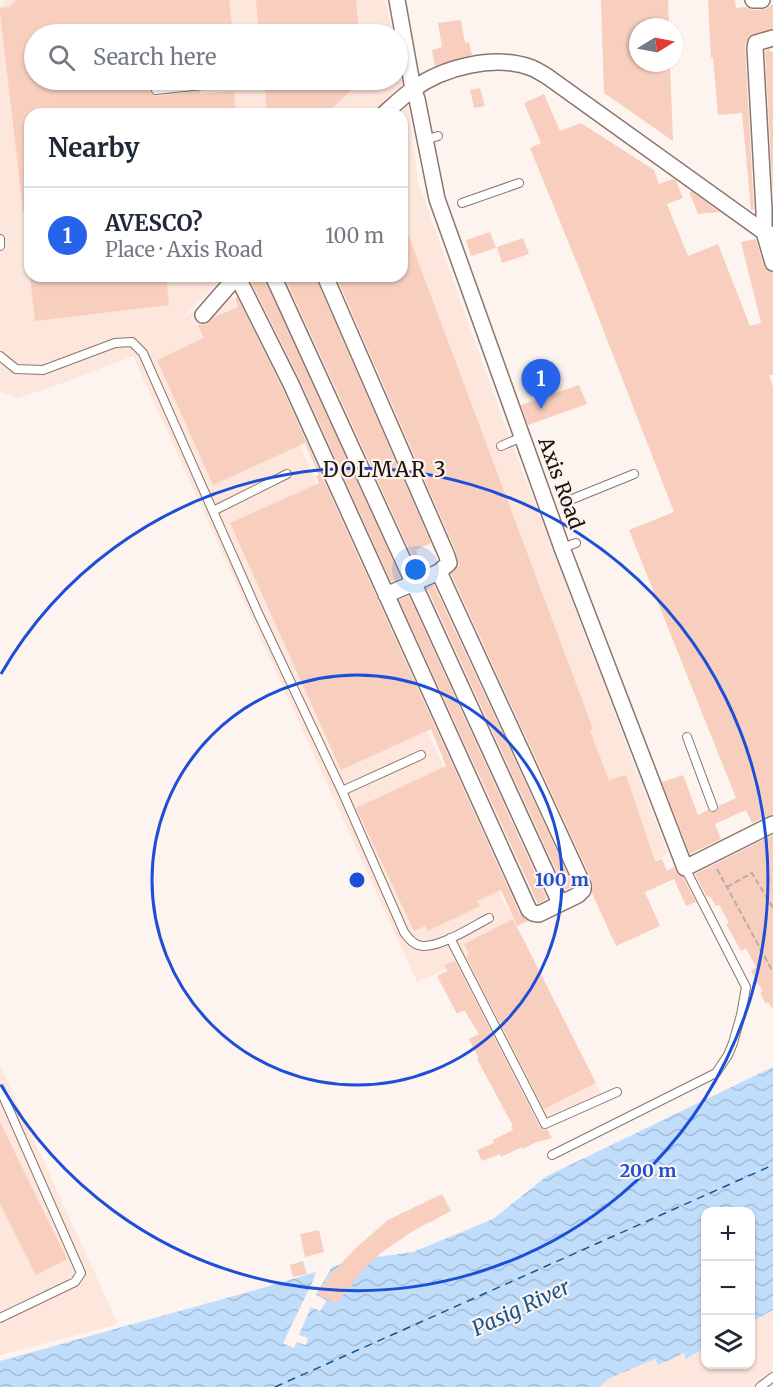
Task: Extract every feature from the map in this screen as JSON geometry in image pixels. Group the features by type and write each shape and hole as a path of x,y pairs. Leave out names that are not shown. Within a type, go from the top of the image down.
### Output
{"street":[{"name":"Axis Road","path":"397,0 399,24"},
{"path":"773,38 760,40 756,43 755,48 764,210 773,263"},
{"path":"391,108 413,89 435,77 474,64 510,63 531,68 548,77 768,234"},
{"name":"Axis Road","path":"408,77 431,138 437,199 522,437 569,546 684,868"},
{"path":"203,315 232,282"},
{"path":"240,282 291,384 529,910 539,914 578,895 583,890 583,885 439,572"},
{"path":"276,282 560,903"},
{"path":"328,282 449,563 439,572 386,595"},
{"path":"684,868 773,824"}],"lane":[{"path":"462,203 519,183"},
{"path":"0,239 0,246"},
{"path":"0,356 16,369 43,370 115,343 132,342 143,353 258,613 342,791 404,932 411,941 430,947 489,918"},
{"path":"501,446 522,437"},
{"path":"213,511 287,474"},
{"path":"570,500 634,474"},
{"path":"687,737 713,807"},
{"path":"342,791 421,755"},
{"path":"552,1155 716,1073 728,1055 741,1015 746,987 684,868"},
{"path":"450,938 545,1124 617,1092"},
{"path":"0,1089 81,1274 75,1282 0,1317"},
{"path":"760,1387 772,1380"}],"path":[{"path":"709,855 773,972"},
{"path":"726,887 752,873 773,908"}],"shaded area":[{"path":"6,0 385,0 391,24 24,24 24,90 403,90 382,108 24,108 24,282 219,282 178,322 228,286 505,904 604,1099 542,1128 455,965 417,982 133,356 44,390 16,398 0,391 0,6"},
{"path":"408,103 418,182 502,417 668,854 601,885 404,282 408,282 408,108 403,108"},
{"path":"0,1066 118,1324 0,1355"},
{"path":"773,1310 773,1387 599,1387 610,1378 655,1359 684,1353 687,1359 701,1350 701,1369 755,1369 755,1320"}],"water":[{"name":"Pasig River","path":"773,1067 773,1310 755,1320 755,1207 701,1207 701,1350 686,1359 684,1353 658,1365 655,1359 610,1378 599,1387 0,1387 0,1361 355,1260 413,1252 493,1219 547,1176"}],"pier":[{"path":"334,1263 316,1295 327,1301 320,1311 311,1307 299,1335 308,1338 306,1345 296,1342 294,1348 283,1343 317,1268"}],"building":[{"path":"16,0 229,0 232,24 24,24 24,90 150,90 157,96 200,91 200,94 234,91 235,108 24,108 23,211 0,12 0,8 9,7"},
{"path":"256,0 356,0 358,24 258,24"},
{"path":"601,0 668,0 669,18 629,18 629,72 670,72 673,141 604,93"},
{"path":"708,0 735,0 736,8 746,7 753,10 766,9 773,4 773,28 749,36 745,46 754,210 751,210 742,113 718,115 713,58 711,58"},
{"path":"461,20 465,43 469,42 472,55 435,66 432,50 442,47 438,23"},
{"path":"769,49 773,52 773,196 765,51"},
{"path":"480,88 485,106 474,108 470,90"},
{"path":"265,90 351,90 332,108 266,108"},
{"path":"544,94 560,131 581,123 654,170 659,184 673,179 676,181 683,198 667,204 688,256 718,244 750,326 761,323 741,242 756,239 764,266 773,273 773,375 769,375 773,387 773,814 752,823 746,810 715,824 721,839 690,854 662,782 683,775 698,815 708,810 716,812 719,806 736,798 629,530 674,512 530,148 541,143 524,103"},
{"path":"691,191 720,212 698,214 689,192"},
{"path":"490,232 496,248 471,256 466,240"},
{"path":"408,234 593,729 590,731 609,780 626,775 655,861 662,859 667,871 674,867 683,877 696,902 686,906 674,879 645,892 660,926 616,946 592,893 592,881 451,574 459,566 456,552 339,282 408,282"},
{"path":"523,238 529,254 502,263 497,247"},
{"path":"31,282 167,282 169,305 35,321"},
{"path":"251,282 266,282 401,578 391,582 300,380"},
{"path":"287,282 318,282 431,543 416,550 419,558 414,560"},
{"path":"237,297 282,388 520,914 528,921 517,926 501,890 477,901 480,906 428,931 425,926 414,931 356,808 446,766 431,729 341,770 230,523 319,483 316,476 319,475 305,443 213,485 157,360 204,338 198,325 207,324 213,318 238,307 235,298"},
{"path":"579,385 587,404 528,425 521,405"},
{"path":"434,585 573,886 565,890 427,588"},
{"path":"409,596 547,899 538,904 399,600"},
{"path":"773,835 773,1010 768,1002 766,1004 760,993 763,992 751,971 756,967 746,948 741,951 726,924 729,923 719,905 716,906 710,896 707,897 695,874"},
{"path":"513,919 596,1083 544,1109 466,956 469,954 464,944"},
{"path":"455,961 540,1127 547,1129 552,1138 523,1149 522,1147 501,1157 500,1154 482,1161 477,1150 494,1143 493,1140 513,1130 511,1126 513,1126 477,1059 479,1059 469,1039 479,1034 464,1010 457,1014 437,976 447,971 444,965"},
{"path":"0,1122 67,1259 36,1275 0,1204"},
{"path":"442,1194 451,1211 413,1231 381,1253 363,1270 336,1304 317,1294 332,1273 388,1220"},
{"path":"319,1230 324,1252 305,1257 300,1234"},
{"path":"303,1261 307,1274 293,1277 290,1265"}],"ferry route":[{"path":"275,1387 773,1165"}],"place":[{"name":"AVESCO?","path":"541,409"}],"district":[{"name":"DOLMAR 3","path":"385,470"}]}
